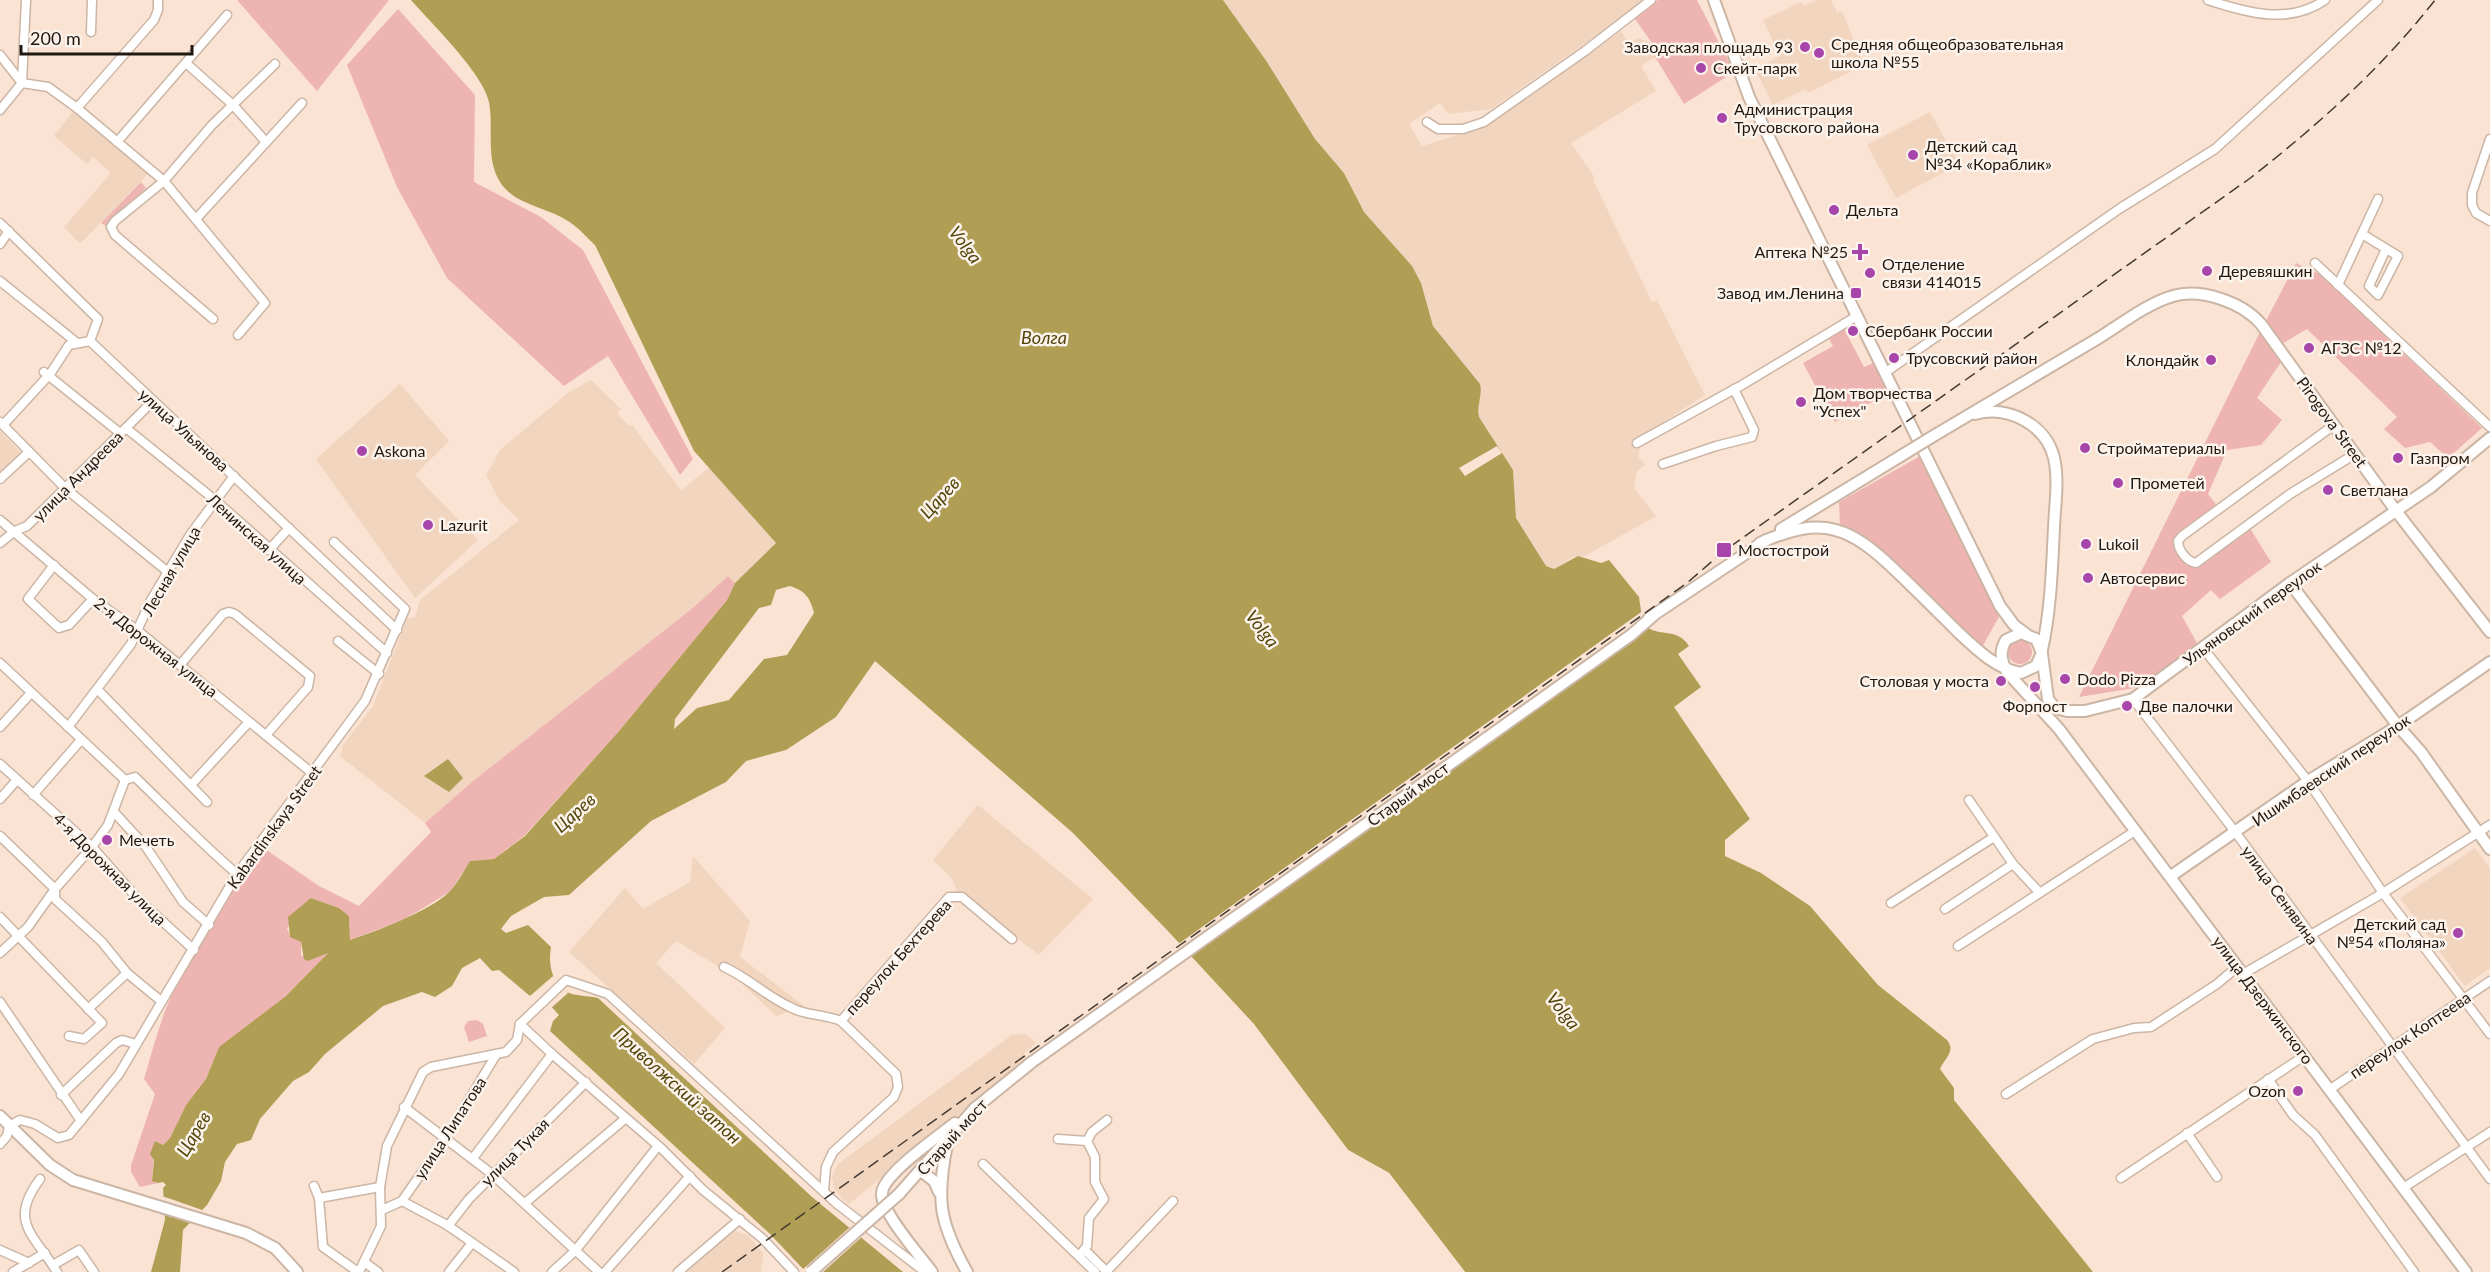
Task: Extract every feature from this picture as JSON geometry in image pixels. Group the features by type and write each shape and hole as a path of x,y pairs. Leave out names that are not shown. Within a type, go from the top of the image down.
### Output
{"main road":[{"path":"1714,0 1749,97 2000,606 2014,625 2037,639 2042,651 2048,699"},
{"name":"Pirogova Street","path":"1964,418 2132,318 2173,297 2204,296 2245,309 2261,324 2396,511 2490,632"},
{"path":"1760,543 1964,418 1995,411 2024,419 2039,431 2054,456 2056,487 2049,606 2042,651 2036,666 2026,673 2005,668 2001,656 2004,643 2004,621 2000,606"},
{"name":"Ульяновский переулок","path":"2048,699 2054,706 2067,711 2097,709 2133,699 2290,583 2431,487 2490,438"},
{"name":"улица Дзержинского","path":"1760,543 1785,532 1807,527 1826,527 1850,534 1876,552 1972,645 2005,668 2059,729 2466,1272"},
{"name":"Старый мост","path":"811,1272 899,1194 921,1171 944,1138 974,1109 1032,1062 1160,970 1189,945 1628,631 1760,543"},
{"path":"2290,583 2398,726 2435,770 2490,849"},
{"path":"2004,643 2016,634 2027,634"},
{"name":"Ишимбаевский переулок","path":"2171,876 2308,781 2398,726 2490,662"},
{"path":"0,1116 59,1172 83,1184 246,1233 275,1248 297,1272"},
{"path":"944,1138 940,1195 945,1229 967,1272"},
{"path":"932,1272 890,1215 882,1200 881,1192 889,1177 944,1138"},
{"path":"921,1171 934,1181 940,1195"}],"street":[{"path":"0,110 22,83 26,0"},
{"path":"91,32 93,0"},
{"path":"77,108 154,20 158,10 158,0"},
{"path":"1427,122 1438,129 1463,129 1484,122 1585,51 1651,0"},
{"path":"2208,0 2235,9 2265,15 2299,14 2325,0"},
{"path":"1886,372 2119,209 2215,149 2378,0"},
{"path":"117,142 227,15"},
{"path":"0,55 22,83 42,84 77,108 164,181 265,303 238,335"},
{"path":"186,63 233,105 266,142"},
{"path":"213,319 115,235 111,227 115,221 164,181 233,105 275,64"},
{"path":"196,219 302,103"},
{"path":"2490,140 2471,198 2476,213 2490,221"},
{"path":"2338,285 2378,199"},
{"path":"0,223 98,319 90,341 69,345 2,424 66,489 168,572"},
{"path":"0,244 9,231"},
{"path":"2362,234 2398,256 2378,294 2369,286 2386,249"},
{"path":"2315,263 2490,427"},
{"path":"0,281 76,342"},
{"path":"1637,443 1857,316"},
{"name":"улица Ульянова","path":"90,341 152,402 397,630"},
{"name":"Ленинская улица","path":"47,373 215,500 387,653"},
{"path":"1663,464 1716,446 1752,437 1754,429 1734,389"},
{"name":"улица Андреева","path":"0,543 15,531 27,526 152,402"},
{"path":"2334,425 2182,536 2178,542 2178,548 2190,562 2196,563 2290,494 2355,454"},
{"path":"0,479 29,452"},
{"name":"Лесная улица","path":"68,727 131,644 168,572 215,500 234,476"},
{"name":"2-я Дорожная улица","path":"0,520 93,599 137,630 312,773"},
{"path":"269,550 289,528"},
{"name":"Kabardinskaya Street","path":"9,1126 20,1120 62,1139 69,1135 81,1121 118,1074 209,925 237,874 365,701 405,609 334,542"},
{"path":"54,565 28,599 59,628 69,625 93,599"},
{"path":"180,665 223,614 229,612 235,614 310,676 308,687 266,735"},
{"path":"338,641 378,674"},
{"path":"2203,648 2308,781 2384,893 2490,1034"},
{"path":"0,663 125,780"},
{"path":"98,690 207,801"},
{"path":"0,727 31,693"},
{"path":"2048,699 2059,729"},
{"name":"улица Сенявина","path":"2133,699 2236,833 2490,1179"},
{"path":"191,785 249,722"},
{"path":"33,795 81,740"},
{"name":"4-я Дорожная улица","path":"0,764 16,781 92,847 138,899 194,950"},
{"path":"125,780 135,777 182,821 192,836 237,874"},
{"path":"0,953 18,937 55,889 92,847 114,812 125,780"},
{"path":"0,799 16,781"},
{"path":"1969,800 2013,864 2039,892"},
{"path":"114,812 146,847 183,902 209,925"},
{"path":"2006,1094 2093,1039 2134,1028 2151,1027 2240,970 2384,893 2490,825"},
{"path":"1959,946 2135,831"},
{"path":"0,836 55,889 55,899 102,942 127,973 161,1001"},
{"path":"1891,903 1994,837"},
{"path":"1945,909 2013,864"},
{"name":"переулок Бехтерева","path":"841,1021 949,897 955,895 962,897 1012,939"},
{"path":"0,917 102,1023 84,1040 69,1036"},
{"path":"724,967 744,976 792,1008 841,1021 896,1074 898,1087 894,1097 833,1152 826,1167 824,1190 925,1272"},
{"path":"88,1009 127,973"},
{"name":"переулок Коптеева","path":"2329,1090 2490,981"},
{"name":"улица Липатова","path":"402,1201 445,1139 496,1055 514,1045 520,1024 563,982 608,994 824,1190"},
{"path":"0,1002 49,1072 61,1095 81,1121"},
{"path":"520,1024 658,1146 703,1190 763,1239 794,1272"},
{"path":"61,1095 116,1042 121,1040 136,1044"},
{"path":"473,1158 552,1054"},
{"path":"315,1186 319,1198 323,1247 358,1272 381,1226 380,1187 384,1155 404,1107 423,1072 429,1068 496,1055"},
{"path":"2121,1178 2304,1056"},
{"path":"2268,1079 2293,1115 2315,1136 2414,1272"},
{"name":"улица Тукая","path":"448,1226 492,1174 586,1082"},
{"path":"404,1107 492,1174 599,1272"},
{"path":"525,1203 626,1118"},
{"path":"1087,1141 1092,1132 1107,1120"},
{"path":"0,1143 7,1136 9,1126"},
{"path":"2403,1188 2490,1132"},
{"path":"2187,1134 2217,1177"},
{"path":"1058,1139 1087,1141"},
{"path":"1087,1141 1095,1157 1095,1182 1104,1198 1089,1218 1082,1253 1095,1272"},
{"path":"552,1272 575,1251 658,1146"},
{"path":"983,1164 1106,1272 1173,1200"},
{"path":"605,1272 690,1176"},
{"path":"40,1179 25,1203 23,1217 55,1269 79,1250 94,1272"},
{"path":"319,1198 380,1187"},
{"path":"382,1210 402,1201 492,1254 513,1272"},
{"path":"678,1272 740,1219"},
{"path":"449,1272 472,1243"},
{"path":"0,1250 28,1263"},
{"path":"13,1272 45,1253"},
{"path":"364,1262 378,1272"}],"shaded area":[{"path":"237,0 389,0 317,91"},
{"path":"1223,0 1647,0 1491,109 1448,114 1440,103 1409,124 1422,146 1487,126 1621,31 1628,42 1639,38 1652,43 1655,57 1641,66 1656,91 1571,143 1595,178 1593,180 1652,302 1657,300 1705,395 1637,439 1640,448 1638,456 1645,465 1637,471 1634,488 1656,516 1585,556 1573,557 1554,569 1546,566 1516,518 1513,470 1476,409 1480,384 1433,326 1421,284 1412,266 1364,212 1344,173 1315,139 1267,62"},
{"path":"1658,0 1697,0 1734,72 1684,104 1655,57 1652,43 1635,19"},
{"name":"Средняя общеобразовательная школа №55","path":"1816,0 1831,0 1837,13 1842,11 1864,65 1808,93 1806,89 1773,105 1755,69 1780,56 1763,20 1801,2 1803,6"},
{"path":"398,9 475,95 474,182 541,217 583,250 693,459 680,475 608,356 564,386 447,278 397,187 347,65"},
{"path":"75,109 150,172 80,244 64,227 111,173 93,157 87,164 54,136"},
{"name":"Детский сад №34 «Кораблик»","path":"1930,112 1959,164 1896,198 1867,145"},
{"path":"141,182 146,188 106,226 101,223"},
{"path":"2296,263 2321,275 2482,428 2448,458 2430,442 2405,448 2384,429 2397,417 2307,329 2282,344 2266,321"},
{"path":"1844,329 1864,367 1876,362 1891,392 1835,422 1803,363 1833,346 1828,337"},
{"path":"2260,332 2281,362 2257,398 2282,420 2261,445 2227,450 2208,494 2218,507 2173,542 2190,564 2246,522 2271,562 2220,599 2211,590 2182,616 2198,645 2141,687 2079,697"},
{"path":"591,380 621,409 617,413 627,424 633,426 681,490 710,467 776,543 735,583 728,576 694,607 473,781 425,823 340,756 343,745 373,706 407,619 415,617 420,600 519,520 499,500 486,475 500,450 569,392"},
{"path":"400,384 449,441 415,475 478,540 415,598 316,459"},
{"path":"0,431 22,454 0,475"},
{"path":"1922,455 1999,617 1982,647 1868,538 1840,525 1839,502"},
{"path":"728,576 735,583 727,600 620,730 525,835 494,859 470,861 451,891 405,919 350,940 349,916 339,908 311,898 287,928 290,936 301,942 301,956 329,952 286,996 219,1047 206,1079 186,1105 170,1138 163,1145 155,1141 152,1180 158,1183 140,1187 131,1172 131,1165 155,1094 144,1079 161,1021 175,988 204,934 262,847 319,886 359,906 431,832 425,823 473,781 694,607"},
{"path":"2020,640 2025,641 2031,647 2031,657 2025,663 2020,664 2015,663 2009,657 2008,652 2009,647 2015,641"},
{"path":"978,805 1093,899 1039,955 957,892 952,878 933,860"},
{"name":"Детский сад №54 «Поляна»","path":"2475,848 2490,868 2490,968 2465,986 2400,898"},
{"path":"693,856 750,921 740,957 804,1006 776,1016 734,976 676,941 656,963 725,1028 694,1064 569,952 625,888 643,909 690,882"},
{"path":"477,1020 483,1024 487,1036 469,1042 464,1027 468,1021"},
{"path":"1026,1034 1036,1043 1024,1053 1027,1058 849,1204 843,1199 834,1188 832,1176 838,1164 1012,1035"},
{"path":"735,1231 748,1235 763,1253 761,1272 678,1272"}],"water":[{"name":"Волга","path":"411,0 1223,0 1267,62 1315,139 1344,173 1364,212 1412,266 1421,283 1433,326 1480,384 1479,417 1513,470 1516,518 1546,566 1554,569 1578,556 1601,563 1609,560 1639,597 1642,618 1650,629 1676,635 1689,646 1678,654 1701,687 1674,707 1750,819 1725,840 1725,856 1761,873 1810,906 1878,985 1947,1040 1950,1051 1940,1069 1954,1088 1954,1100 2093,1272 1465,1272 1389,1173 1348,1150 1253,1023 1167,930 1073,833 875,661 836,717 786,750 746,761 726,782 651,821 569,895 544,897 511,916 501,929 506,933 528,925 551,947 552,973 563,989 572,994 598,998 812,1197 903,1272 806,1272 770,1234 550,1031 553,1021 559,1015 537,991 530,996 499,970 492,971 480,958 462,968 452,986 435,997 422,992 383,1006 325,1054 309,1072 293,1081 260,1119 251,1140 237,1144 225,1162 221,1181 207,1205 183,1230 180,1272 151,1272 165,1220 163,1188 166,1185 163,1182 152,1181 154,1160 150,1154 155,1141 163,1145 170,1138 186,1105 206,1079 219,1047 286,996 328,953 308,961 304,959 301,942 290,937 288,917 311,898 339,908 349,916 350,940 404,919 433,904 452,889 470,861 494,859 525,836 620,730 727,600 735,583 776,543 694,451 595,245 571,223 514,196 500,182 495,173 491,153 490,112 485,90 467,63","holes":["790,586 806,595 814,613 787,655 764,659 729,700 697,708 674,729 675,719 759,608 771,605 776,590"]},
{"path":"448,759 463,778 449,792 424,776"}],"pier":[{"path":"1497,446 1502,453 1465,476 1459,468"},
{"path":"1644,610 1652,626 1189,958 1177,945"},
{"path":"553,976 568,993 550,1009 537,995 532,999 530,996"},
{"path":"1253,1023 1348,1150 1389,1173 1465,1272 1461,1272 1387,1176 1356,1161 1346,1152 1250,1024"},
{"path":"161,1196 205,1211 193,1224 162,1214"},
{"path":"851,1226 863,1236 823,1272 801,1271"}],"railway":[{"path":"722,1272 1687,583 1724,551 2249,179 2300,138 2371,73 2435,0"}],"place":[{"name":"Заводская площадь 93","path":"1805,47"},
{"name":"Средняя общеобразовательная школа №55","path":"1819,53"},
{"name":"Скейт-парк","path":"1701,68"},
{"name":"Администрация Трусовского района","path":"1722,118"},
{"name":"Детский сад №34 «Кораблик»","path":"1913,155"},
{"name":"Дельта","path":"1834,210"},
{"name":"Аптека №25","path":"1860,252"},
{"name":"Деревяшкин","path":"2207,271"},
{"name":"Отделение связи 414015","path":"1870,273"},
{"name":"Завод им.Ленина","path":"1856,293"},
{"name":"Сбербанк России","path":"1853,331"},
{"name":"АГЗС №12","path":"2309,348"},
{"name":"Трусовский район","path":"1894,358"},
{"name":"Клондайк","path":"2211,360"},
{"name":"Дом творчества \"Успех\"","path":"1801,402"},
{"name":"Стройматериалы","path":"2085,448"},
{"name":"Askona","path":"362,451"},
{"name":"Газпром","path":"2398,458"},
{"name":"Прометей","path":"2118,483"},
{"name":"Светлана","path":"2328,490"},
{"name":"Lazurit","path":"428,525"},
{"name":"Lukoil","path":"2086,544"},
{"name":"Мостострой","path":"1724,550"},
{"name":"Автосервис","path":"2088,578"},
{"name":"Dodo Pizza","path":"2065,679"},
{"name":"Столовая у моста","path":"2001,681"},
{"name":"Форпост","path":"2035,687"},
{"name":"Две палочки","path":"2127,706"},
{"name":"Мечеть","path":"107,840"},
{"name":"Детский сад №54 «Поляна»","path":"2458,933"},
{"name":"Ozon","path":"2298,1091"}],"water label":[{"name":"Volga","path":"965,245"},
{"name":"Царев","path":"940,498"},
{"name":"Volga","path":"1262,629"},
{"name":"Царев","path":"575,813"},
{"name":"Volga","path":"1563,1011"},
{"name":"Приволжский затон","path":"677,1086"},
{"name":"Царев","path":"194,1134"}]}
